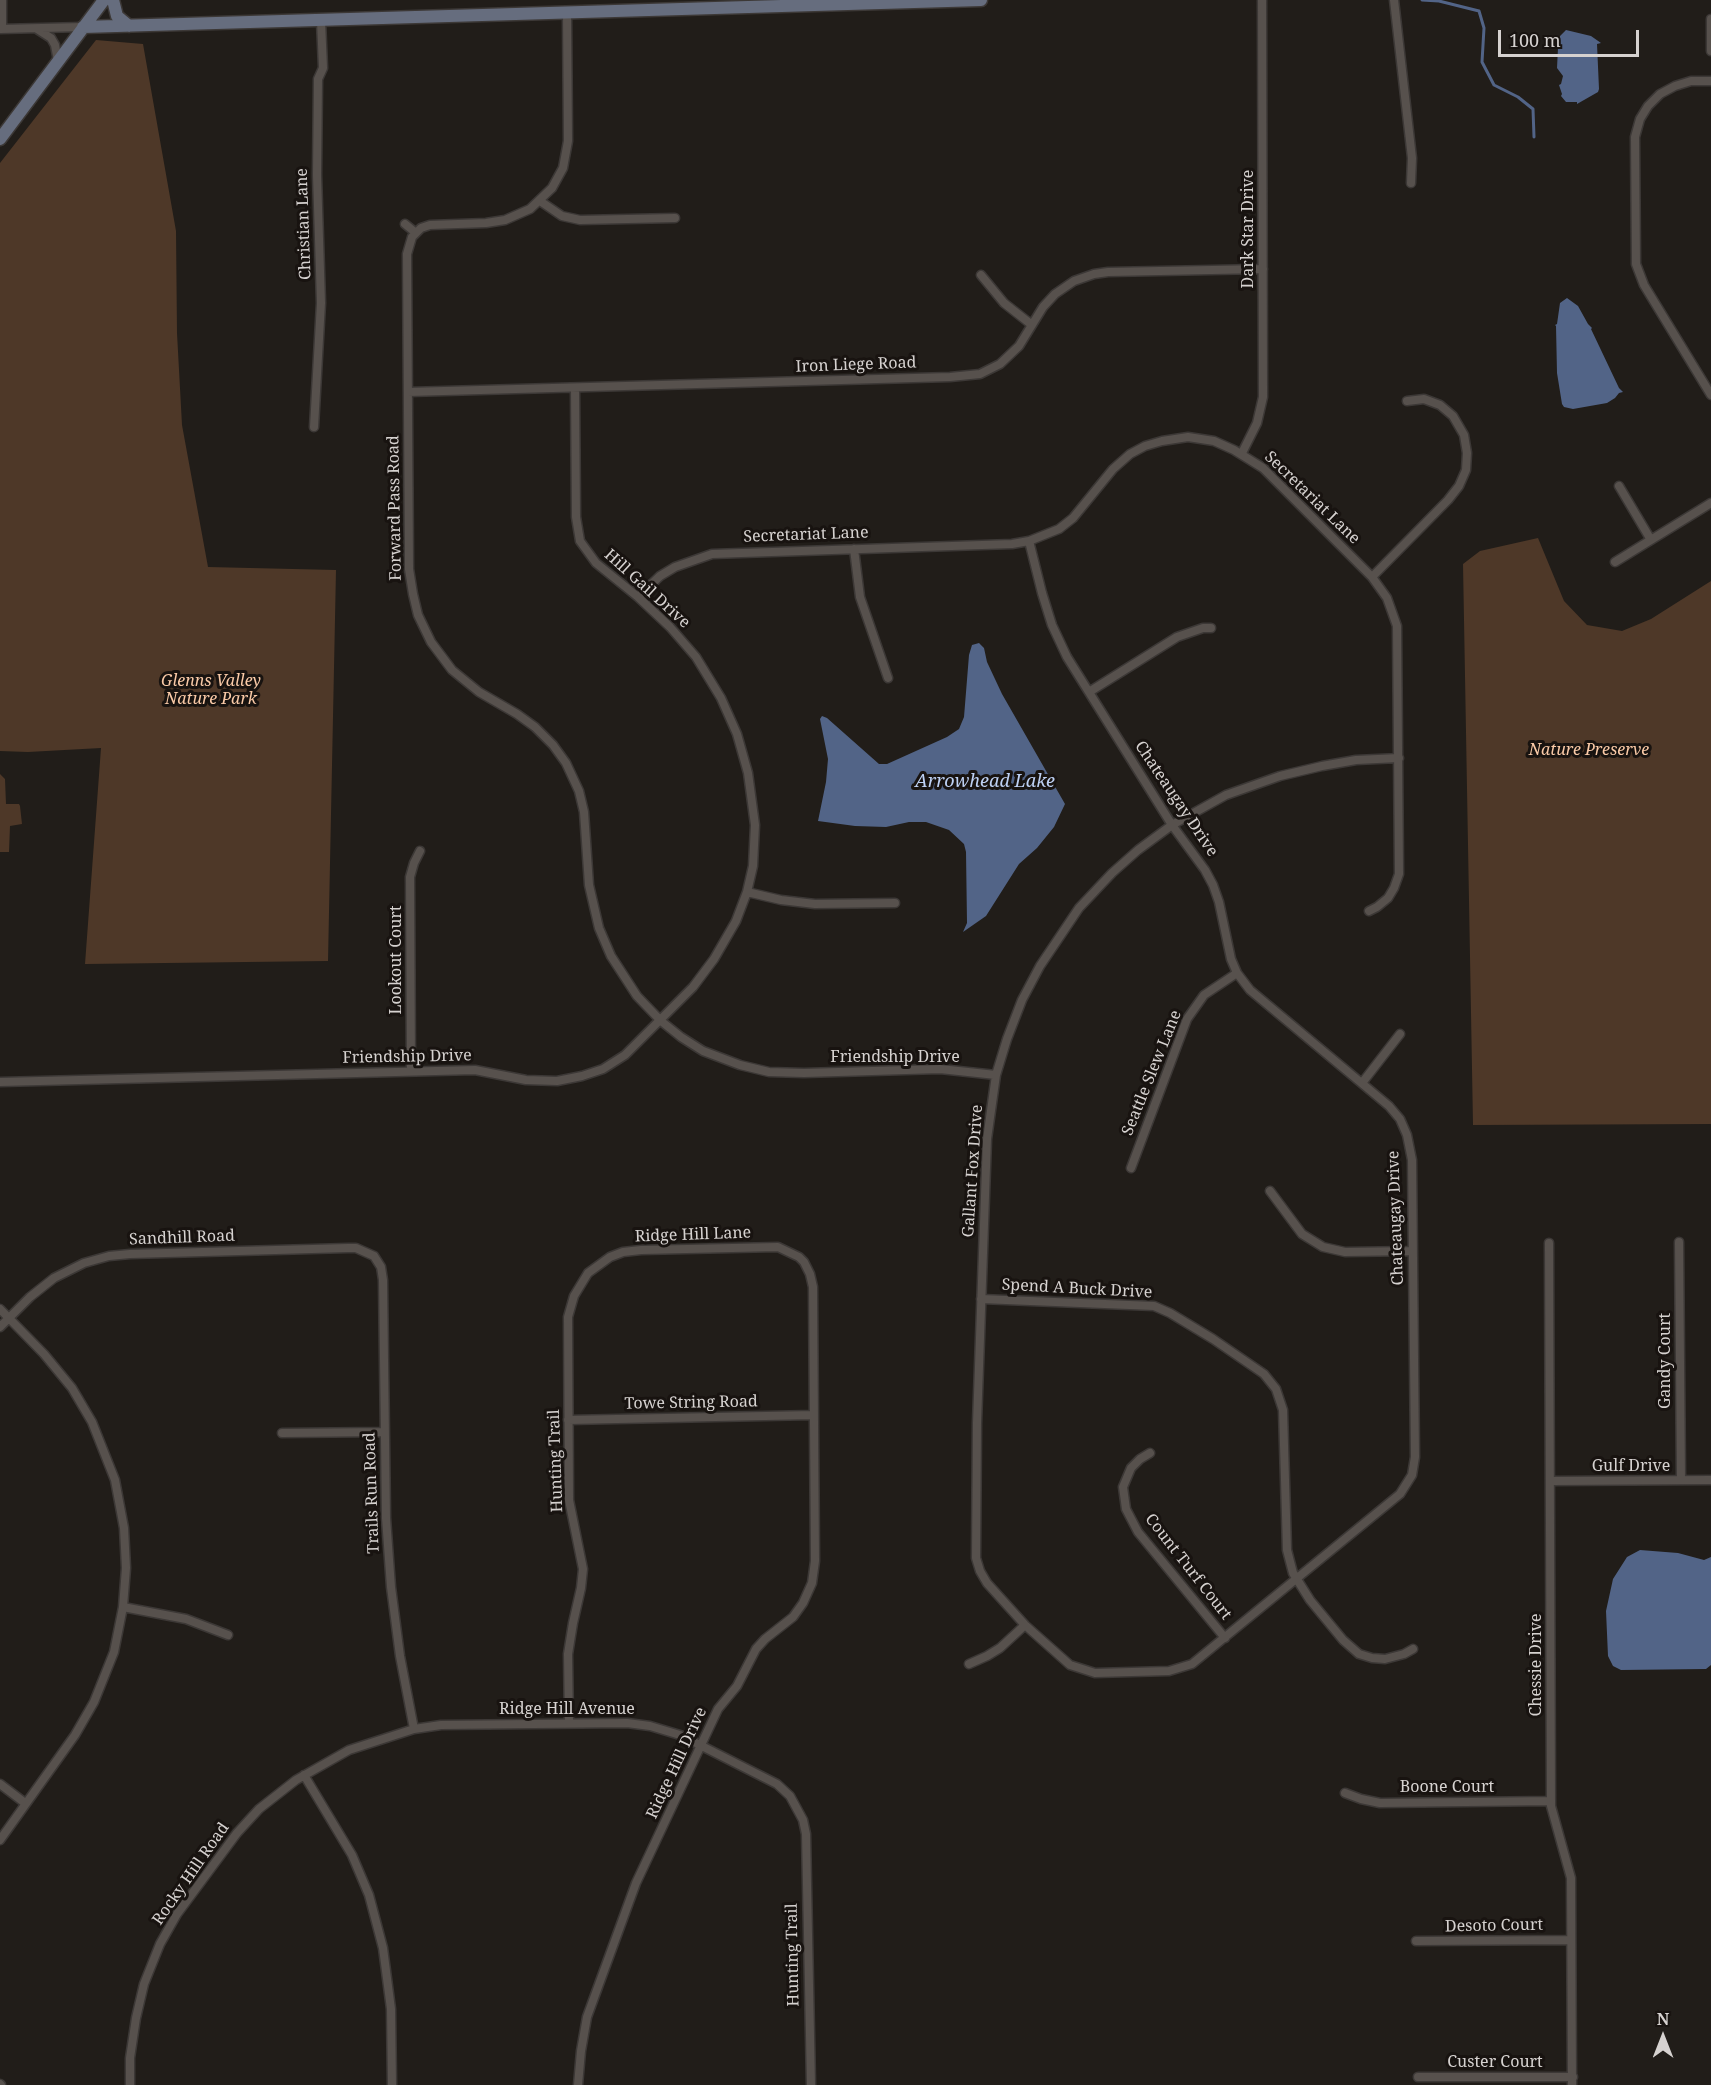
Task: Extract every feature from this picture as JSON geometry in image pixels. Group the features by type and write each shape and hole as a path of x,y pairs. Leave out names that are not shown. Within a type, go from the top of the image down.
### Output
{"main road":[{"path":"0,140 104,0"},
{"path":"113,0 117,16 129,26"},
{"path":"83,27 981,0"}],"street":[{"path":"2,0 1,29 83,27"},
{"name":"Dark Star Drive","path":"1242,453 1257,423 1263,397 1262,0"},
{"path":"1394,0 1412,159 1411,183"},
{"path":"405,224 416,233 430,225 505,220 530,209 552,188 563,168 568,141 567,14"},
{"path":"1711,19 1711,51"},
{"name":"Christian Lane","path":"314,427 321,303 317,175 318,80 322,68 321,21"},
{"path":"37,29 51,38 58,61"},
{"path":"1711,81 1691,81 1660,94 1648,106 1640,119 1635,137 1636,264 1644,285 1711,395"},
{"path":"540,201 562,216 580,220 675,218"},
{"name":"Forward Pass Road","path":"416,233 412,237 407,254 409,568 412,594 418,615 431,642 452,670 479,692 535,727 553,745 566,763 579,791 584,812 589,885 599,928 621,975 661,1021"},
{"name":"Iron Liege Road","path":"408,392 938,378 980,374 1000,364 1019,346 1043,307 1055,294 1074,281 1108,272 1263,269"},
{"path":"981,275 1004,303 1032,325"},
{"name":"Hill Gail Drive","path":"575,388 576,517 580,540 596,563 670,627 696,657 721,698 737,734 748,773 755,825 753,866 747,892 736,921 714,959 693,987 661,1021"},
{"path":"1372,577 1448,500 1459,486 1466,470 1467,453 1464,435 1453,416 1440,405 1424,399 1407,401"},
{"name":"Secretariat Lane","path":"638,597 660,576 675,567 712,554 1012,544 1029,541 1059,529 1073,518 1113,469 1130,454 1145,446 1188,437 1214,441 1242,453 1263,468 1372,577 1387,598 1397,626 1399,874 1388,897 1369,911"},
{"path":"1619,486 1651,540"},
{"path":"1614,562 1711,503"},
{"name":"Chateaugay Drive","path":"1025,1625 1070,1665 1095,1673 1169,1671 1192,1664 1400,1494 1412,1475 1415,1457 1412,1160 1407,1135 1400,1119 1389,1106 1250,990 1237,973 1231,960 1219,902 1213,885 1205,870 1172,825 1067,657 1042,593 1029,541"},
{"path":"854,549 860,597 888,678"},
{"path":"1089,693 1177,637 1203,628 1211,628"},
{"name":"Gallant Fox Drive","path":"1025,1625 987,1583 976,1558 977,1423 987,1138 996,1074 1006,1039 1022,1000 1040,966 1079,908 1112,873 1172,825 1226,795 1280,776 1356,760 1399,758"},
{"name":"Lookout Court","path":"411,1071 410,877 420,851"},
{"path":"747,892 781,900 815,904 895,903"},
{"name":"Seattle Slew Lane","path":"1131,1168 1187,1019 1204,994 1237,973"},
{"name":"Friendship Drive","path":"0,1082 475,1070 526,1080 556,1081 603,1069 626,1055 661,1021 703,1051 740,1065 770,1072 940,1069 996,1074"},
{"path":"1362,1083 1400,1034"},
{"path":"1270,1191 1302,1234 1323,1247 1345,1252 1413,1251"},
{"name":"Gandy Court","path":"1679,1242 1681,1480"},
{"name":"Chessie Drive","path":"1549,1243 1551,1802 1553,1817 1570,1874 1573,2081"},
{"name":"Ridge Hill Lane","path":"588,1273 610,1257 623,1252 641,1250 778,1247 801,1260"},
{"name":"Sandhill Road","path":"0,1327 30,1297 54,1278 84,1263 109,1256 356,1248 374,1256"},
{"name":"Trails Run Road","path":"374,1256 381,1267 383,1280 386,1518 391,1587 400,1656 414,1729"},
{"name":"Ridge Hill Drive","path":"578,2085 581,2051 595,1992 636,1884 718,1709 737,1686 756,1649 793,1617 803,1603 812,1583 815,1561 813,1287 810,1274 801,1260"},
{"name":"Hunting Trail","path":"569,1723 568,1654 583,1569 569,1500 568,1317 574,1296 588,1273"},
{"name":"Spend A Buck Drive","path":"981,1299 1154,1306 1205,1334 1264,1374 1276,1389 1283,1410 1287,1550 1296,1579 1343,1640 1359,1654 1385,1659 1413,1649"},
{"path":"0,1310 44,1354 72,1388 92,1422 115,1480 124,1528 126,1568 123,1607 114,1653 94,1702 75,1735 0,1840"},
{"name":"Towe String Road","path":"568,1420 814,1415"},
{"path":"282,1433 384,1432"},
{"name":"Count Turf Court","path":"1149,1453 1131,1468 1123,1487 1126,1509 1138,1532 1225,1638"},
{"name":"Gulf Drive","path":"1551,1481 1711,1480"},
{"path":"123,1607 186,1618 228,1635"},
{"path":"969,1664 1000,1648 1025,1625"},
{"name":"Ridge Hill Avenue","path":"304,1775 349,1750 371,1741 414,1729 441,1725 627,1723 650,1726 680,1735 777,1784 790,1796 804,1824"},
{"path":"304,1775 352,1855 372,1906 383,1947 391,2009 392,2085"},
{"name":"Rocky Hill Road","path":"130,2085 130,2058 136,2018 144,1984 160,1944 177,1914 237,1833 259,1809 304,1775"},
{"path":"0,1784 25,1803"},
{"name":"Boone Court","path":"1345,1792 1361,1799 1380,1803 1551,1802"},
{"name":"Hunting Trail","path":"804,1824 811,2085"},
{"name":"Desoto Court","path":"1416,1941 1571,1940"},
{"name":"Custer Court","path":"1418,2077 1573,2081"}],"green space":[{"name":"Glenns Valley Nature Park","path":"96,40 143,44 176,231 177,333 182,425 208,567 336,570 328,961 85,964 101,748 28,752 0,751 0,163"},
{"name":"Nature Preserve","path":"1538,538 1564,601 1587,625 1622,631 1651,619 1711,581 1711,1124 1473,1125 1463,564 1480,551"},
{"path":"0,774 5,779 6,804 19,804 20,806 22,824 10,826 9,852 0,852"}],"water":[{"path":"1566,30 1591,36 1601,43 1597,44 1598,92 1577,104 1577,102 1566,102 1561,96 1559,85 1563,76 1557,68 1558,48 1560,36"},
{"path":"1567,298 1578,306 1592,328 1619,388 1623,392 1607,403 1573,409 1564,407 1562,404 1557,373 1555,325 1560,303"},
{"name":"Arrowhead Lake","path":"979,643 984,648 987,662 1002,694 1065,804 1054,827 1037,848 1019,864 986,916 963,932 967,923 966,852 964,844 949,830 926,822 909,822 886,827 818,821 828,759 820,719 822,716 827,718 879,764 887,764 947,737 959,729 964,717 969,655 972,645"},
{"path":"1640,1550 1678,1553 1704,1560 1711,1557 1711,1665 1706,1669 1621,1670 1613,1666 1608,1656 1606,1611 1613,1579 1627,1557"}],"waterway":[{"path":"1422,0 1439,1 1479,11 1484,28 1482,62 1494,85 1518,97 1533,109 1534,137"}]}
